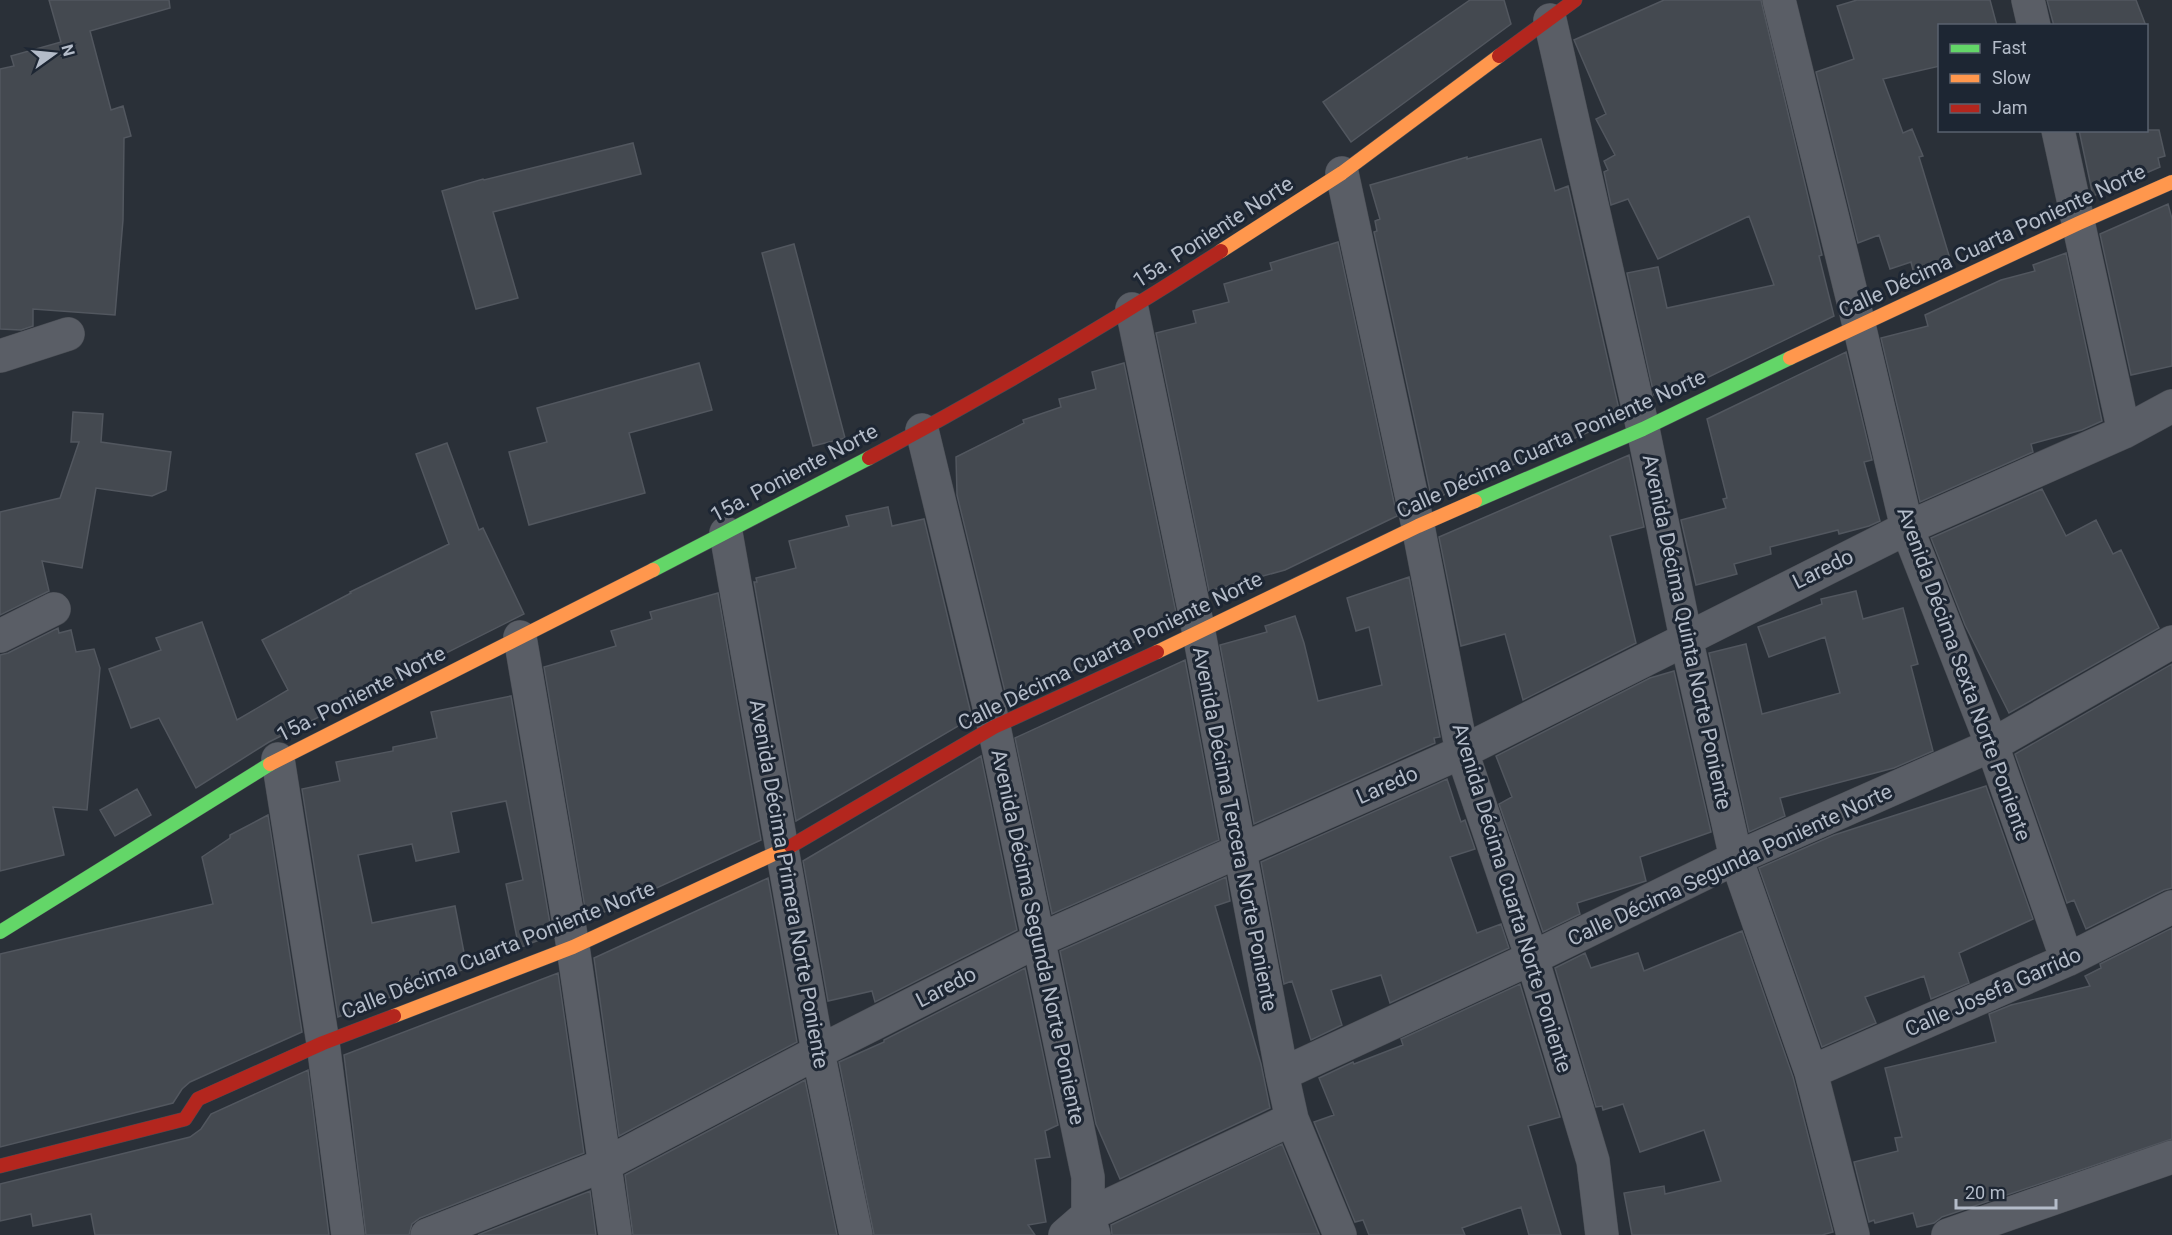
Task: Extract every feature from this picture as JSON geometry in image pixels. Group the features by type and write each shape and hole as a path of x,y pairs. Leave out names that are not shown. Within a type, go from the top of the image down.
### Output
{"street":[{"name":"Avenida Décima Sexta Norte Poniente","path":"1779,0 1907,528 1992,745 2067,960"},
{"path":"2028,0 2034,24"},
{"name":"15a. Poniente Norte","path":"0,932 278,759 726,533 922,430 1132,309 1342,172 1563,10"},
{"name":"Avenida Décima Quinta Norte Poniente","path":"1563,10 1643,429 1686,638 1736,858 1811,1072 1853,1235"},
{"path":"2058,132 2124,432"},
{"name":"Avenida Décima Cuarta Norte Poniente","path":"1342,172 1418,526 1462,752 1532,958 1593,1161 1602,1235"},
{"name":"Calle Décima Cuarta Poniente Norte","path":"0,1166 185,1119 198,1099 323,1043 573,947 784,850 994,727 1199,633 1418,526 1643,429 2079,222 2172,182"},
{"name":"Avenida Décima Tercera Norte Poniente","path":"1132,309 1199,633 1281,1074 1292,1119 1340,1235"},
{"path":"0,356 68,334"},
{"name":"Laredo","path":"427,1235 604,1165 818,1052 1039,940 1462,752 1907,528 2124,432 2172,406"},
{"name":"Avenida Décima Segunda Norte Poniente","path":"922,430 994,727 1088,1177 1082,1228"},
{"name":"Avenida Décima Primera Norte Poniente","path":"726,533 818,1052 856,1235"},
{"path":"0,636 54,609"},
{"path":"520,637 573,947 615,1235"},
{"name":"Calle Décima Segunda Poniente Norte","path":"1281,1074 1532,958 1736,858 1992,745 2172,642"},
{"path":"278,759 323,1043 348,1235"},
{"name":"Calle Josefa Garrido","path":"1811,1072 2067,960 2172,907"},
{"path":"1082,1228 1292,1119"},
{"path":"1948,1235 2172,1157"}],"building":[{"path":"49,0 169,0 170,8 90,31 111,110 123,106 131,136 124,138 123,220 115,315 33,309 33,326 21,330 0,329 0,69 14,66 11,56 61,42"},
{"path":"1470,0 1504,0 1511,24 1351,142 1323,102"},
{"path":"1664,0 1761,0 1822,255 1819,256 1834,316 1682,390 1654,395 1627,273 1658,267 1667,308 1774,285 1749,216 1658,259 1628,199 1611,205 1604,172 1608,170 1604,161 1615,155 1596,119 1606,114 1574,40"},
{"path":"1857,0 1990,0 1996,24 1938,24 1938,66 1883,79 1903,133 1912,129 1923,156 1919,157 1951,262 1915,278 1911,262 1890,269 1879,235 1858,243 1816,72 1854,59 1837,6"},
{"path":"2047,0 2136,0 2145,24 2053,24"},
{"path":"2159,130 2165,156 2158,158 2160,167 2093,196 2079,132"},
{"path":"1541,139 1555,191 1568,186 1621,418 1432,500 1374,232 1377,231 1375,221 1380,219 1370,185 1467,157 1467,159"},
{"path":"633,143 641,174 493,212 518,298 476,309 442,191"},
{"path":"2168,204 2172,219 2172,366 2131,375 2100,234"},
{"path":"1338,242 1397,516 1285,570 1209,591 1156,333 1196,323 1193,311 1229,302 1224,284 1272,270 1270,263"},
{"path":"794,244 845,438 813,446 762,253"},
{"path":"2066,253 2102,421 2082,430 2031,444 2033,452 1920,502 1881,338 1928,326 1925,315 2001,280 2035,271 2033,265"},
{"path":"1846,352 1872,460 1864,462 1880,521 1839,534 1838,530 1770,547 1771,554 1734,564 1737,574 1696,585 1681,520 1726,508 1723,499 1727,498 1707,419"},
{"path":"699,363 712,410 629,433 645,493 529,525 509,452 547,442 537,408"},
{"path":"1124,363 1178,622 1007,700 957,495 956,457 1024,423 1023,420 1061,407 1059,399 1096,389 1092,372"},
{"path":"73,412 103,414 101,442 171,452 166,490 152,496 96,488 82,568 42,561 49,591 0,615 0,512 60,498 79,442 71,442"},
{"path":"447,443 479,530 483,528 524,614 269,742 196,788 159,718 131,728 109,669 161,650 156,638 202,622 237,720 288,690 262,640 350,592 449,544 416,454"},
{"path":"1629,455 1644,527 1610,536 1636,643 1523,700 1505,634 1461,646 1439,537"},
{"path":"2042,489 2066,536 2096,520 2113,554 2121,550 2159,628 2009,713 1965,625 1931,538"},
{"path":"888,507 892,526 924,519 972,718 796,821 754,582 757,582 756,578 796,568 789,541 849,526 846,516"},
{"path":"1409,577 1440,737 1434,738 1435,743 1254,824 1220,645 1267,632 1265,626 1295,616 1318,701 1382,685 1369,627 1356,631 1347,598"},
{"path":"1856,591 1863,619 1903,608 1918,664 1911,666 1933,751 1894,768 1780,798 1785,816 1749,832 1709,653 1746,644 1762,714 1840,693 1825,637 1769,657 1758,627 1822,604 1821,599"},
{"path":"718,593 761,840 587,920 544,667 616,646 611,631 652,619 650,612"},
{"path":"58,628 59,633 71,630 76,652 94,649 100,668 87,810 53,807 64,855 0,871 0,655"},
{"path":"1185,660 1219,840 1052,914 1015,738"},
{"path":"2172,664 2172,888 2086,929 2074,900 2067,903 2015,754"},
{"path":"1674,671 1711,832 1640,857 1646,881 1577,903 1580,914 1543,932 1499,804 1512,797 1496,756 1650,678"},
{"path":"511,696 552,935 519,948 506,884 523,880 506,801 451,812 459,852 416,861 412,844 358,855 372,923 455,906 467,968 338,1017 302,789 340,781 336,762 393,751 393,747 437,738 431,712"},
{"path":"981,756 1017,930 875,1002 872,991 828,1001 803,861"},
{"path":"1447,779 1461,822 1465,820 1475,849 1450,857 1477,933 1501,924 1509,948 1390,1003 1381,975 1331,990 1342,1025 1311,1040 1292,981 1284,984 1261,862"},
{"path":"1986,786 2033,919 1959,953 1969,983 1931,999 1924,976 1865,997 1876,1023 1822,1047 1759,868 1834,835"},
{"path":"137,789 151,815 115,836 100,810"},
{"path":"268,815 302,1032 190,1082 182,1089 173,1103 0,1147 0,954 213,904 202,857 230,838 230,835"},
{"path":"1226,877 1230,901 1215,906 1261,1064 1270,1108 1120,1179 1096,1124 1060,951"},
{"path":"768,878 797,1042 619,1136 594,958"},
{"path":"2172,928 2172,1139 1942,1217 1934,1223 1917,1227 1913,1213 1875,1223 1874,1220 1869,1222 1854,1162 1898,1151 1895,1138 1902,1137 1885,1068 1996,1042 1989,1014 2011,1005 2090,986 2085,976 2101,968 2100,964"},
{"path":"1742,931 1793,1077 1833,1232 1822,1235 1632,1235 1624,1193 1664,1186 1665,1194 1721,1181 1704,1130 1640,1152 1623,1104 1603,1110 1602,1106 1596,1107 1555,968 1585,953 1591,968 1638,953 1644,971"},
{"path":"1025,968 1058,1125 1045,1131 1050,1157 1035,1159 1046,1222 1028,1225 1035,1235 874,1235 839,1062 884,1042"},
{"path":"558,973 584,1153 420,1218 412,1224 409,1235 366,1235 344,1055"},
{"path":"1520,984 1560,1117 1528,1126 1561,1235 1529,1235 1521,1207 1462,1228 1465,1235 1369,1235 1363,1220 1355,1222 1314,1122 1334,1115 1319,1078 1353,1062 1354,1064 1403,1045 1401,1039"},
{"path":"308,1070 329,1235 95,1235 91,1214 33,1226 31,1214 0,1221 0,1184 190,1137 201,1129 211,1114"},
{"path":"805,1080 837,1235 633,1235 625,1175"},
{"path":"1282,1144 1319,1234 1112,1235 1111,1225"},
{"path":"590,1191 596,1235 478,1235"}],"traffic: fast":[{"path":"1475,501 1643,429 1790,358"},
{"path":"653,570 869,458"},
{"path":"0,932 270,764"}],"traffic: slow":[{"path":"1221,251 1342,173 1499,56"},
{"path":"1790,358 2172,182"},
{"path":"1157,652 1418,526 1475,501"},
{"path":"270,764 653,570"},
{"path":"394,1016 573,947 791,846"}],"traffic: jam":[{"path":"1499,56 1575,0"},
{"path":"869,458 1048,358 1221,251"},
{"path":"791,846 994,727 1157,652"},
{"path":"0,1166 185,1119 198,1099 323,1043 394,1016"}]}
